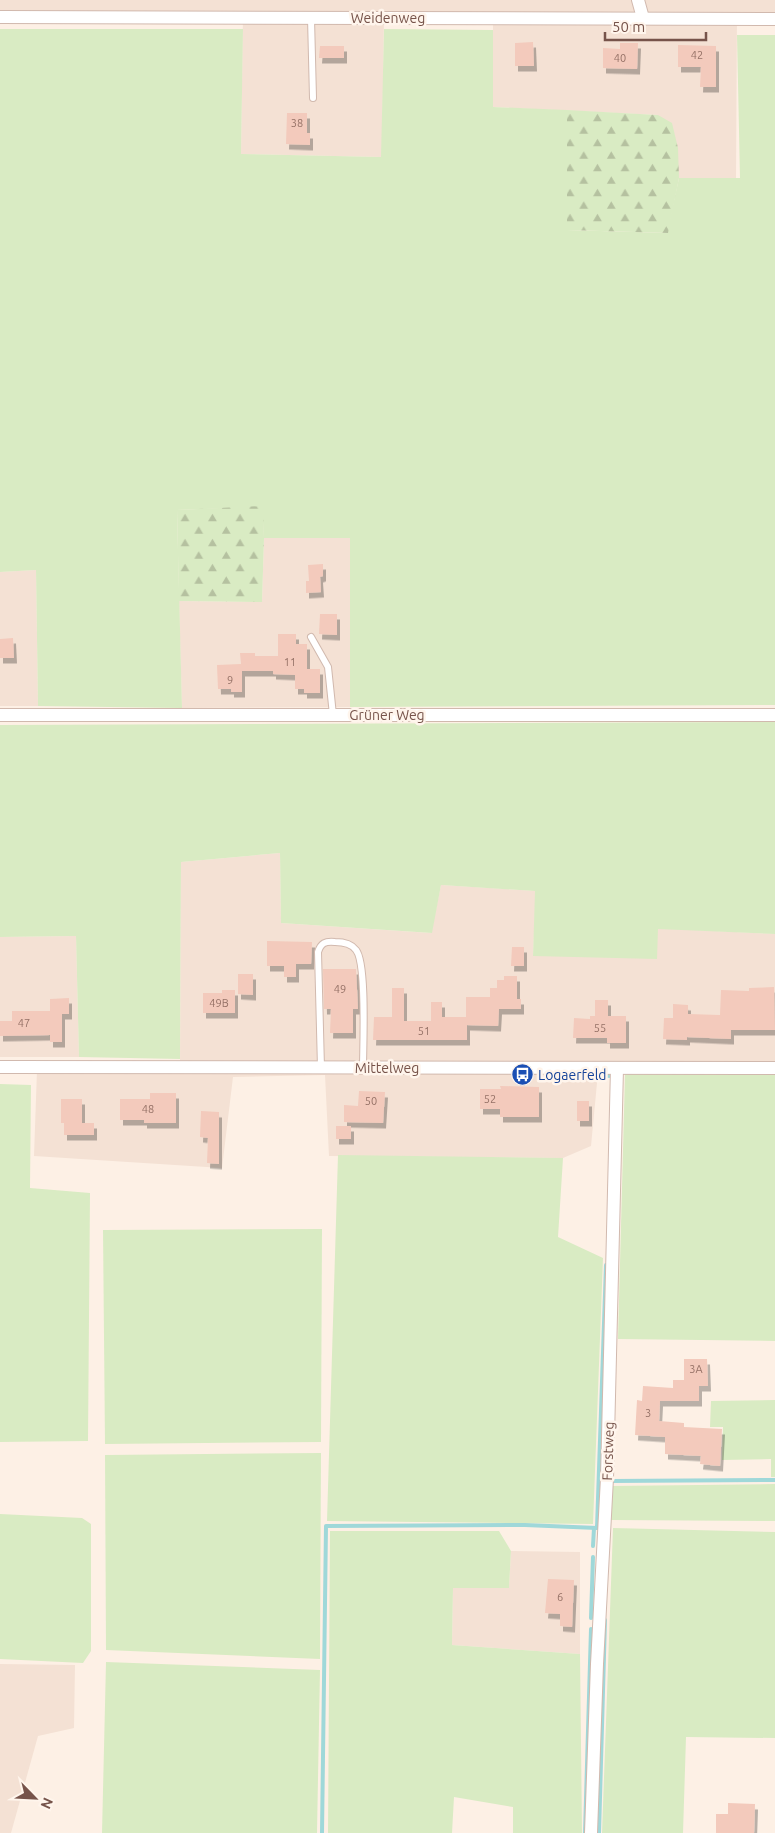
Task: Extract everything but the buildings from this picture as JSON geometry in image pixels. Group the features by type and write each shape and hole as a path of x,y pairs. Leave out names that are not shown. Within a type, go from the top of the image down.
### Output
{"street":[{"path":"638,0 643,18"},
{"name":"Weidenweg","path":"0,17 775,19"},
{"name":"Grüner Weg","path":"0,715 775,715"},
{"name":"Mittelweg","path":"0,1067 775,1068"},
{"name":"Forstweg","path":"591,1833 597,1664 607,1478 617,1068"}],"lane":[{"path":"311,18 313,98"},
{"path":"311,637 328,667 333,715"},
{"path":"321,1068 318,952 320,945 332,941 351,945 359,957 362,979 363,1068"}],"shaded area":[{"path":"0,0 775,0 775,14 737,14 736,179 657,178 658,115 493,107 493,17 384,16 382,157 241,154 243,16 0,19"},
{"path":"264,538 350,538 350,707 182,708 179,601 262,602"},
{"path":"36,570 38,706 0,706 0,572"},
{"path":"280,853 281,923 431,933 441,885 536,891 533,955 657,958 657,928 775,934 775,1062 599,1062 591,1146 563,1158 329,1156 325,1075 233,1077 222,1168 34,1156 37,1070 180,1067 181,862"},
{"path":"76,936 79,1057 0,1057 0,937"},
{"path":"511,1551 580,1552 580,1654 452,1645 453,1588 509,1588"},
{"path":"0,1664 75,1665 74,1728 38,1736 11,1833 0,1833"}],"green space":[{"path":"0,29 243,29 241,154 381,157 384,29 493,30 493,107 567,110 567,230 667,233 679,178 740,178 737,35 775,35 775,705 350,707 350,538 264,538 262,507 177,510 182,708 38,706 36,570 0,572"},
{"path":"567,110 658,115 672,123 678,148 679,178 668,233 567,230"},
{"path":"263,506 262,602 179,601 177,510"},
{"path":"775,722 775,934 658,929 657,959 533,956 535,891 441,885 432,933 281,923 280,853 181,862 180,1059 79,1057 76,936 0,937 0,725"},
{"path":"625,1074 775,1075 775,1341 618,1339"},
{"path":"0,1084 31,1085 30,1188 90,1193 88,1441 0,1442"},
{"path":"338,1155 563,1158 558,1237 603,1258 593,1524 327,1521"},
{"path":"322,1229 321,1442 105,1444 103,1230"},
{"path":"775,1400 775,1477 771,1477 771,1459 722,1460 723,1427 710,1427 711,1401"},
{"path":"321,1453 320,1659 106,1650 105,1455"},
{"path":"775,1484 775,1521 611,1520 612,1486"},
{"path":"0,1514 82,1518 91,1524 91,1651 83,1663 0,1659"},
{"path":"613,1528 775,1532 775,1738 686,1737 683,1833 602,1833"},
{"path":"330,1531 499,1531 511,1551 509,1588 453,1588 452,1645 580,1654 582,1833 513,1833 513,1807 454,1797 452,1833 328,1833"},
{"path":"106,1662 320,1670 317,1833 102,1833"}],"waterway":[{"path":"581,1075 612,1076 612,1078"},
{"path":"322,1833 326,1526 525,1525 597,1528 606,1265"},
{"path":"610,1481 775,1480"},
{"path":"593,1546 594,1528"},
{"path":"591,1618 593,1557"},
{"path":"599,1833 605,1620"},
{"path":"585,1833 591,1629"}],"place":[{"name":"Logaerfeld","path":"522,1075"}]}
